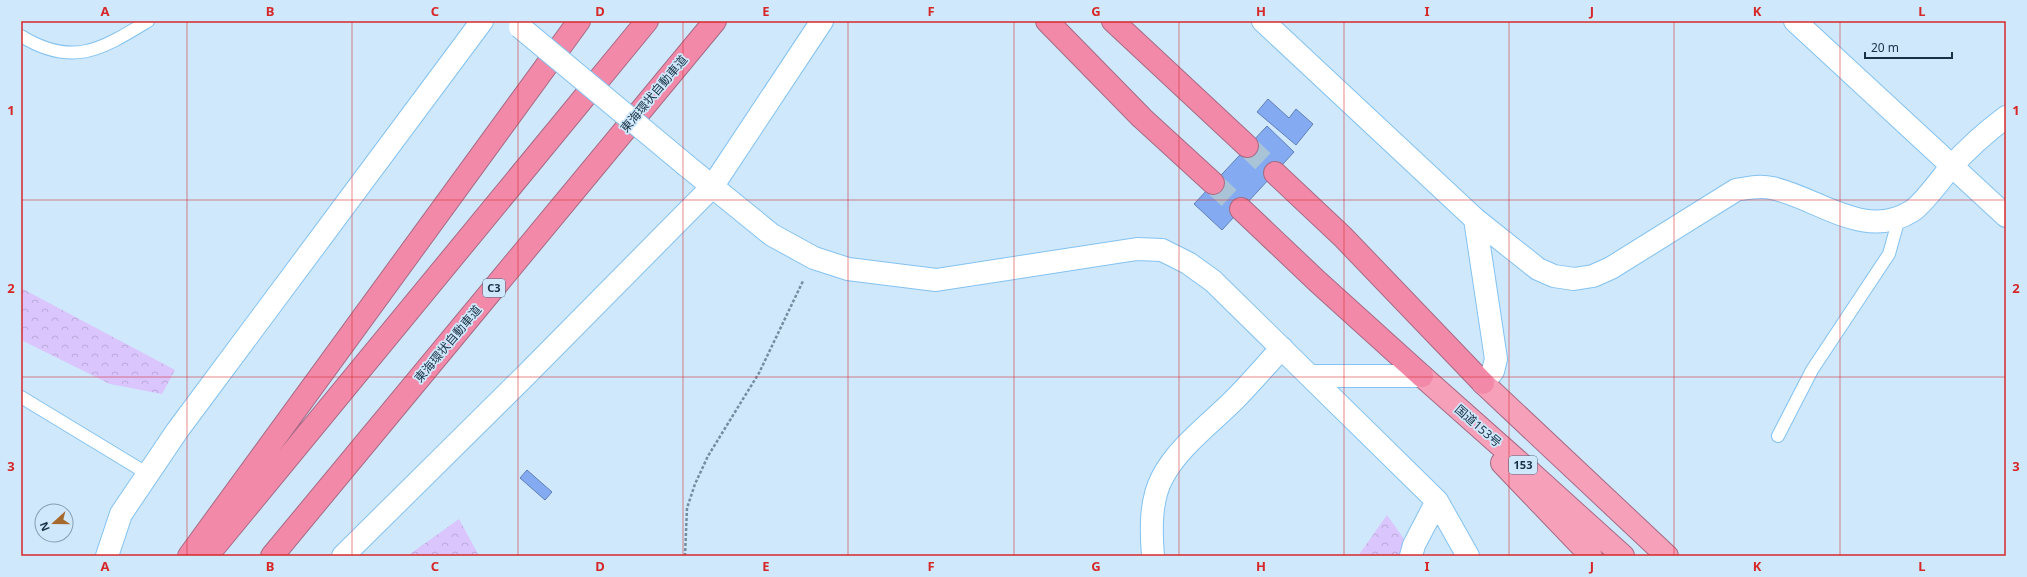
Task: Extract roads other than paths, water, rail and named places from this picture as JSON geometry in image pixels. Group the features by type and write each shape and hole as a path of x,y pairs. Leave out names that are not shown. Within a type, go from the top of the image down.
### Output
{"highway":[{"path":"189,556 579,21"},
{"path":"207,556 647,21"},
{"name":"東海環状自動車道","path":"272,556 715,21"},
{"path":"1047,21 1142,118 1213,182"},
{"path":"1113,21 1247,146"},
{"path":"1275,172 1343,237 1483,382"},
{"path":"1241,209 1318,282 1422,376"},
{"name":"153","path":"1422,376 1554,520 1591,556"},
{"name":"国道153号","path":"1422,376 1529,470 1623,556"},
{"name":"153","path":"1483,382 1667,556"}],"street":[{"path":"106,556 121,514 177,431 482,21"},
{"path":"343,556 524,377 712,187 822,21"},
{"path":"1263,21 1475,219 1538,269 1554,276 1574,279 1593,276 1611,268 1736,190 1756,186 1772,188 1861,221 1879,222 1899,218 1914,210 1952,166 1989,130 2006,117"},
{"path":"1796,21 2006,216"},
{"path":"517,24 712,187 772,235 814,258 848,269 936,280 1137,249 1162,250 1188,263 1213,281 1311,376 1436,502 1468,556"},
{"path":"1475,219 1496,359 1493,371 1483,382"},
{"path":"1153,556 1152,538 1154,498 1162,478 1177,456 1236,399 1282,348"},
{"path":"1311,376 1422,376"},
{"path":"1411,556 1414,545 1436,502"}],"lane":[{"path":"21,36 47,49 64,53 78,53 96,50 114,42 148,21"},
{"path":"1778,436 1812,370 1887,259 1899,218"},
{"path":"21,397 148,474"}],"tunnel":[{"path":"1247,146 1275,173"},
{"path":"1213,183 1241,209"}]}
